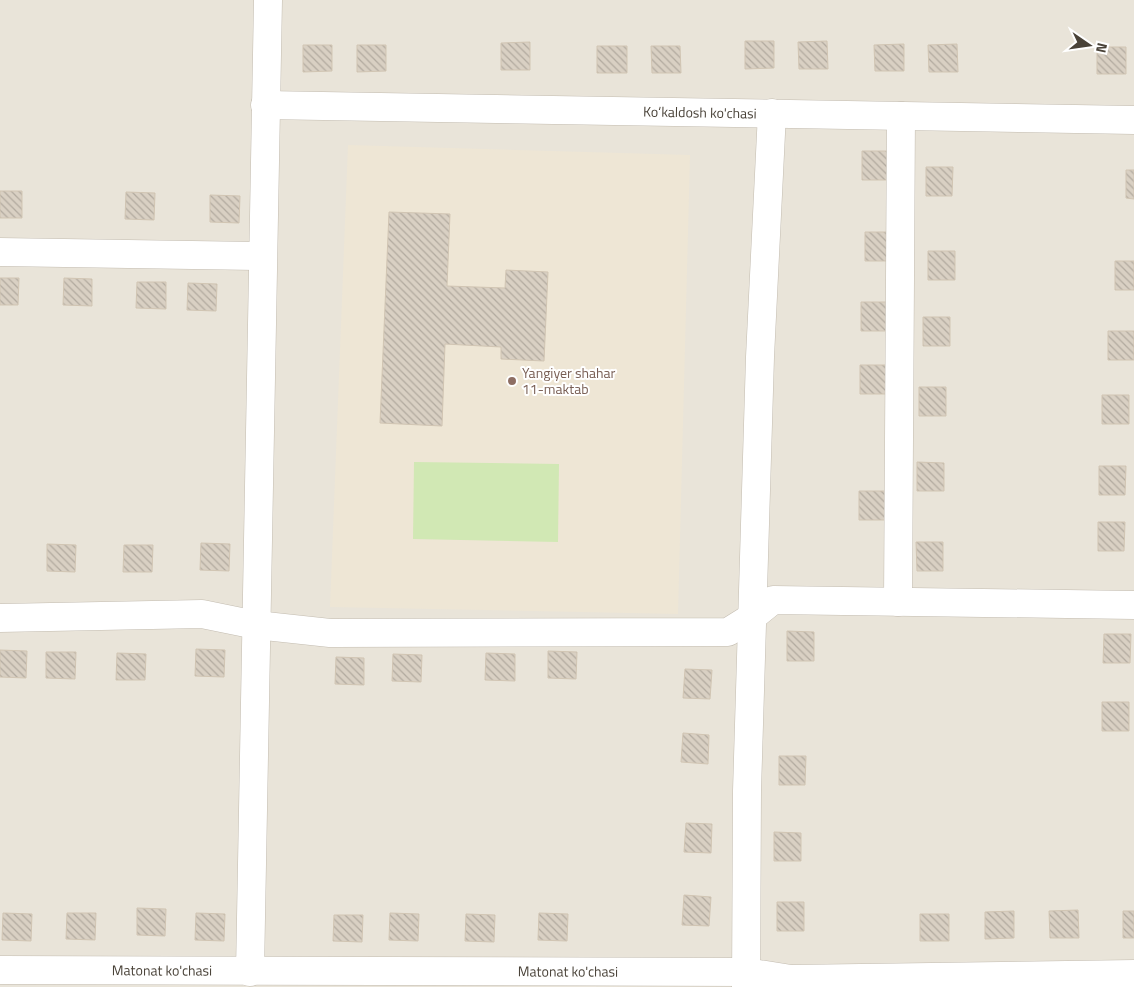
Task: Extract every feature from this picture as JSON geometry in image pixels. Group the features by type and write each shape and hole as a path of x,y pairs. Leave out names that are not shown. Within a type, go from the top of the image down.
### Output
{"street":[{"path":"250,972 268,0"},
{"name":"Ko‘kaldosh ko'chasi","path":"265,105 1134,120"},
{"path":"746,979 747,791 752,617 760,357 772,113"},
{"path":"898,602 901,116"},
{"path":"0,252 262,256"},
{"path":"0,618 202,614 256,625 330,633 728,632 774,600 1134,605"},
{"name":"Matonat ko'chasi","path":"0,970 746,979 1134,974"}],"shaded area":[{"path":"0,0 1134,0 1134,987 0,987"},
{"name":"Yangiyer shahar 11-maktab","path":"348,145 690,155 678,614 330,607"}],"green space":[{"path":"414,462 559,464 558,542 413,539"}],"building":[{"path":"745,41 774,41 774,68 745,69"},
{"path":"827,41 828,69 799,69 798,42"},
{"path":"530,42 530,70 501,70 501,43"},
{"path":"904,44 904,71 875,71 874,45"},
{"path":"957,44 958,72 929,72 928,45"},
{"path":"303,45 332,45 332,71 303,72"},
{"path":"357,45 386,45 386,71 357,72"},
{"path":"597,46 627,46 627,73 597,73"},
{"path":"651,46 680,46 681,73 652,73"},
{"path":"1097,47 1126,47 1126,74 1097,74"},
{"path":"862,151 889,151 889,180 862,180"},
{"path":"926,167 953,167 952,196 926,196"},
{"path":"1126,170 1134,170 1134,199 1126,198"},
{"path":"0,191 22,191 22,218 0,218"},
{"path":"126,192 155,193 154,220 125,219"},
{"path":"210,195 240,196 239,223 210,222"},
{"path":"389,212 450,214 447,286 505,288 506,270 548,272 544,361 501,359 501,347 445,344 442,426 380,423"},
{"path":"865,232 892,232 891,261 865,261"},
{"path":"928,251 955,251 955,280 928,280"},
{"path":"1115,261 1134,261 1134,290 1115,290"},
{"path":"0,278 19,278 18,305 0,305"},
{"path":"64,278 92,279 92,306 63,305"},
{"path":"137,282 166,282 166,309 136,308"},
{"path":"188,283 217,284 216,311 187,310"},
{"path":"861,302 888,302 888,331 861,331"},
{"path":"923,317 950,317 950,346 923,346"},
{"path":"1108,331 1134,331 1134,360 1108,360"},
{"path":"860,365 887,365 887,394 860,394"},
{"path":"919,387 946,387 946,416 919,416"},
{"path":"1102,395 1129,395 1129,424 1102,424"},
{"path":"917,462 944,463 944,491 917,491"},
{"path":"1099,466 1126,466 1125,495 1099,495"},
{"path":"859,491 886,491 886,520 859,520"},
{"path":"1098,522 1125,522 1124,551 1098,551"},
{"path":"916,542 943,542 943,571 917,571"},
{"path":"201,543 230,544 229,571 200,570"},
{"path":"47,544 76,545 75,572 47,571"},
{"path":"124,545 153,545 152,572 123,572"},
{"path":"787,631 814,632 814,661 787,661"},
{"path":"1104,634 1131,634 1130,663 1103,663"},
{"path":"196,649 225,650 224,677 195,676"},
{"path":"0,650 27,651 26,678 0,677"},
{"path":"548,651 577,652 576,679 548,678"},
{"path":"46,652 76,652 75,679 46,678"},
{"path":"117,653 146,654 145,680 116,680"},
{"path":"486,653 515,654 515,681 485,680"},
{"path":"393,654 422,655 421,682 392,681"},
{"path":"336,657 364,658 364,685 335,684"},
{"path":"685,669 712,670 710,699 683,698"},
{"path":"1102,702 1129,702 1129,731 1102,731"},
{"path":"683,733 709,735 708,764 681,762"},
{"path":"779,756 806,756 805,785 779,785"},
{"path":"686,823 712,824 711,853 684,852"},
{"path":"774,832 801,833 801,861 774,861"},
{"path":"684,895 711,897 709,926 682,925"},
{"path":"777,902 804,902 804,931 777,931"},
{"path":"137,908 166,909 165,936 137,935"},
{"path":"1078,910 1079,938 1050,938 1049,911"},
{"path":"1014,911 1014,938 985,939 985,912"},
{"path":"1123,911 1134,911 1134,938 1123,938"},
{"path":"3,913 32,914 31,941 2,940"},
{"path":"67,913 96,913 95,940 66,939"},
{"path":"196,913 225,914 224,941 195,940"},
{"path":"390,913 419,914 418,941 389,940"},
{"path":"539,913 568,914 567,941 538,940"},
{"path":"466,914 495,915 494,942 465,941"},
{"path":"920,914 949,914 949,941 920,941"},
{"path":"334,915 363,915 362,942 333,941"}],"place":[{"name":"Yangiyer shahar 11-maktab","path":"512,381"}]}
